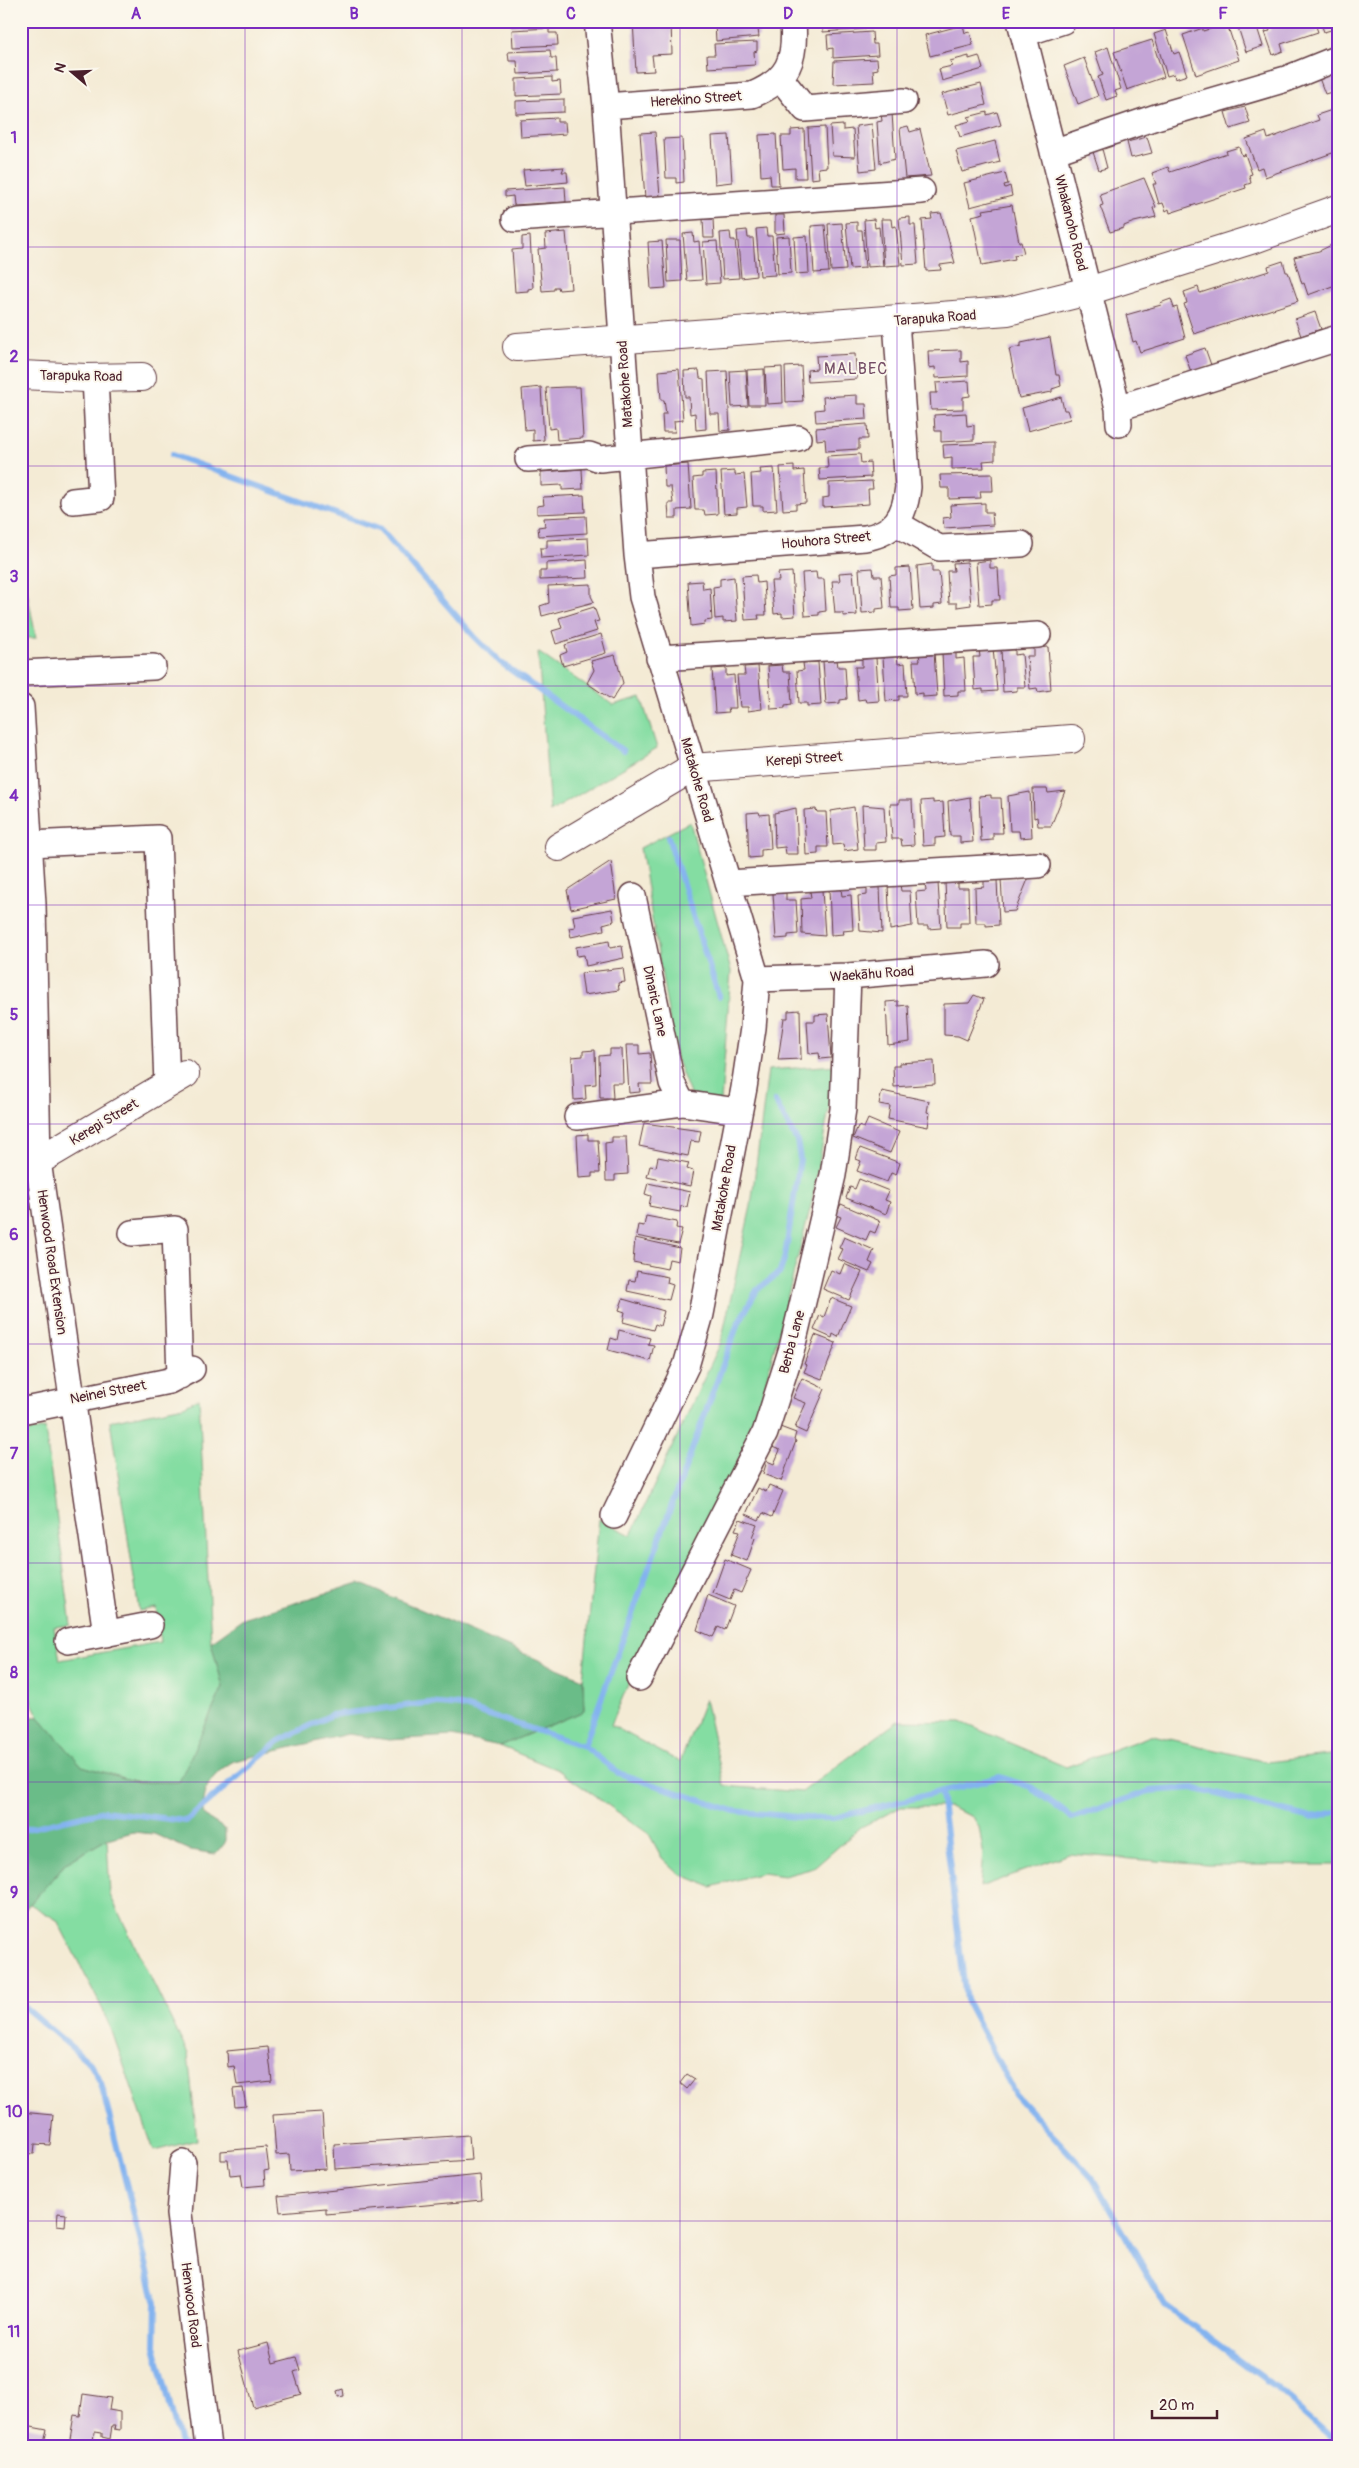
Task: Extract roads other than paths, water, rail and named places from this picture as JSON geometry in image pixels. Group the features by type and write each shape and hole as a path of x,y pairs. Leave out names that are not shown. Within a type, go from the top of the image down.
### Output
{"street":[{"name":"Matakohe Road","path":"597,21 606,106 637,555 642,597 757,979 753,1028 703,1304 686,1366 614,1516"},
{"path":"793,21 791,57 781,79 805,108 904,101"},
{"path":"1021,28 1063,21"},
{"name":"Whakanoho Road","path":"1021,28 1118,416 1338,338"},
{"path":"1053,152 1156,117 1286,79 1338,58"},
{"name":"Herekino Street","path":"606,106 752,95 767,89 781,79"},
{"path":"515,219 922,191"},
{"name":"Tarapuka Road","path":"517,347 1008,311 1088,290 1254,239 1338,209"},
{"path":"896,320 908,487 902,514 896,523 938,548 1021,544"},
{"name":"Tarapuka Road","path":"21,375 95,378 142,377"},
{"path":"73,501 101,498 95,378"},
{"path":"528,460 589,455 600,459 630,454 798,438"},
{"name":"Houhora Street","path":"637,555 865,538 880,535 896,523"},
{"path":"659,658 1038,635"},
{"path":"21,673 153,668"},
{"name":"Henwood Road Extension","path":"21,707 30,844 27,905 30,1164 72,1399 106,1634"},
{"name":"Kerepi Street","path":"559,847 692,768 1071,740"},
{"path":"30,844 158,838 176,1080"},
{"path":"728,883 1038,865"},
{"name":"Dinaric Lane","path":"633,896 672,1083 682,1103"},
{"name":"Waekāhu Road","path":"757,979 848,976 986,964"},
{"name":"Berba Lane","path":"639,1678 765,1432 792,1348 833,1175 842,1118 848,976"},
{"name":"Kerepi Street","path":"30,1164 176,1080"},
{"path":"576,1117 682,1103 738,1111"},
{"name":"Neinei Street","path":"21,1411 72,1399 169,1381 186,1372 175,1229 132,1233"},
{"path":"68,1641 150,1625"},
{"name":"Henwood Road","path":"183,2163 179,2214 208,2447"}],"waterway":[{"path":"172,455 381,530 474,636 500,662 623,751"},
{"path":"668,837 719,997"},
{"path":"584,1746 737,1326 757,1290 780,1272 785,1256 800,1159 797,1141 775,1101"},
{"path":"21,1830 104,1811 186,1821 279,1741 331,1715 428,1703 461,1706 584,1746 618,1773 734,1811 808,1818 834,1818 1000,1777 1031,1787 1072,1818 1149,1791 1193,1788 1311,1818 1338,1811"},
{"path":"941,1793 966,2000 1015,2094 1093,2179 1165,2305 1270,2383 1338,2442"},
{"path":"21,2004 90,2063 101,2083 156,2303 155,2346 180,2444 186,2447"}],"district":[{"name":"MALBEC","path":"856,369"}]}
